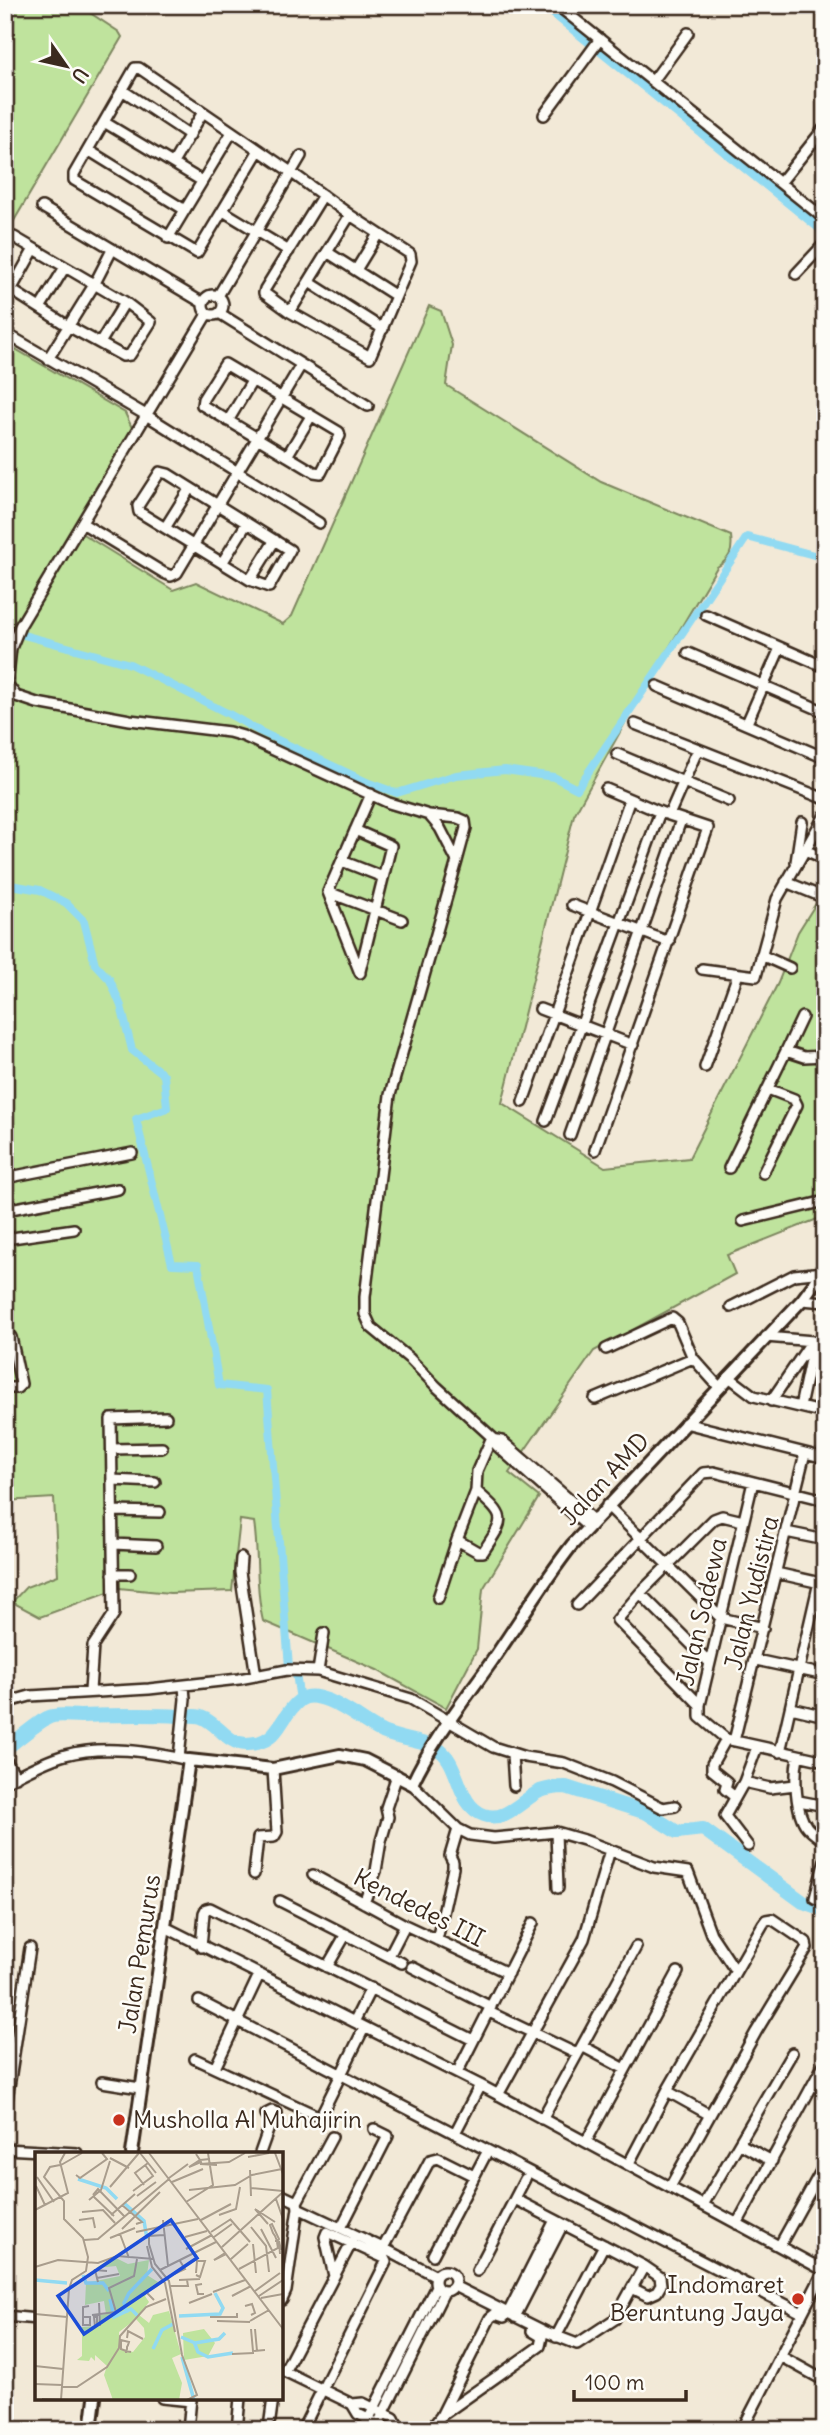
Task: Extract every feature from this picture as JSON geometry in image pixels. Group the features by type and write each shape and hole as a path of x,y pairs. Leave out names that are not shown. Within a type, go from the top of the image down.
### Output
{"street":[{"path":"556,5 596,44 653,81 825,219"},
{"path":"653,81 688,33"},
{"path":"544,115 596,44"},
{"path":"259,150 197,253 76,183 74,174 121,90 138,67 292,172 411,256 373,354 368,357 290,312 267,297 264,292 323,195"},
{"path":"121,90 190,135"},
{"path":"173,163 203,113"},
{"path":"104,122 202,181"},
{"path":"780,183 825,127"},
{"path":"168,238 232,132"},
{"path":"88,150 185,209"},
{"path":"218,296 301,156"},
{"path":"42,207 203,303"},
{"path":"223,211 289,251"},
{"path":"290,312 350,215"},
{"path":"356,270 379,234"},
{"path":"5,244 11,236 34,249 65,267 94,285 125,302 151,322 131,355 123,356 68,326 8,288 34,249"},
{"path":"796,274 824,245"},
{"path":"48,359 94,285 112,250"},
{"path":"327,252 397,296"},
{"path":"40,308 65,267"},
{"path":"309,282 383,329"},
{"path":"203,303 210,295 218,296 222,300 223,306 219,313 207,314"},
{"path":"100,343 125,302"},
{"path":"203,303 207,314"},
{"path":"219,313 368,406"},
{"path":"207,314 14,639 7,684 13,694 37,704 130,720 229,732 398,806 465,821 467,828 390,1096 365,1308 371,1327 410,1359 493,1438 497,1446 591,1524"},
{"path":"5,333 146,415 319,523"},
{"path":"225,364 281,398 340,434 323,471 318,474 202,405 225,364"},
{"path":"82,523 164,573 171,576 180,570 301,365"},
{"path":"228,421 252,381"},
{"path":"287,456 311,416"},
{"path":"164,472 217,505 291,551 270,586 266,587 250,580 138,510 156,476 164,472"},
{"path":"164,528 190,488"},
{"path":"222,563 247,523"},
{"path":"250,580 275,540"},
{"path":"706,615 825,667"},
{"path":"747,723 780,648"},
{"path":"688,653 825,712"},
{"path":"657,686 825,758"},
{"path":"635,724 825,799"},
{"path":"546,1121 619,923 664,814 683,783 698,748"},
{"path":"617,754 729,802"},
{"path":"595,1150 708,828 664,814 606,789"},
{"path":"355,830 391,846 360,973 328,892 342,861 355,830 371,794"},
{"path":"523,1102 630,799"},
{"path":"429,815 440,828 457,861"},
{"path":"702,969 756,975 777,899 825,815"},
{"path":"570,1135 681,820"},
{"path":"795,867 802,822"},
{"path":"805,850 825,859"},
{"path":"342,861 383,877"},
{"path":"786,882 825,898"},
{"path":"328,892 402,919"},
{"path":"572,905 669,942"},
{"path":"761,955 790,968"},
{"path":"705,1067 738,974"},
{"path":"540,1009 633,1045"},
{"path":"729,1168 802,1017"},
{"path":"786,1051 804,1057 825,1056"},
{"path":"763,1173 797,1105 794,1099 768,1089"},
{"path":"5,1178 132,1153"},
{"path":"5,1210 118,1189"},
{"path":"743,1221 825,1202"},
{"path":"5,1239 74,1229"},
{"path":"731,1307 794,1275 824,1270"},
{"name":"Jalan AMD","path":"412,1784 438,1736 547,1578 607,1506 802,1300 824,1270"},
{"path":"802,1300 825,1302"},
{"path":"606,1349 672,1318 678,1323 693,1358 719,1387"},
{"path":"5,1334 11,1337 21,1386 5,1388"},
{"path":"766,1337 825,1342"},
{"path":"771,1401 813,1341"},
{"path":"800,1408 813,1341"},
{"path":"596,1399 693,1358"},
{"path":"5,1363 16,1361"},
{"path":"729,1377 754,1396 825,1413"},
{"path":"90,1691 93,1646 114,1614 111,1419 166,1418"},
{"path":"685,1423 825,1458"},
{"path":"438,1598 476,1491 477,1471 493,1438"},
{"path":"112,1449 162,1448"},
{"name":"Jalan Yudistira","path":"736,1797 725,1789 727,1782 712,1770 712,1764 730,1740 756,1660 805,1453"},
{"path":"577,1605 703,1474 714,1472 825,1500"},
{"path":"112,1480 155,1482"},
{"name":"Jalan Sadewa","path":"730,1740 702,1720 700,1705 752,1482"},
{"path":"457,1540 483,1552 501,1522 498,1512 476,1491"},
{"path":"607,1506 721,1618 763,1628"},
{"path":"112,1511 160,1512"},
{"path":"700,1705 617,1620 640,1593 717,1517 743,1521"},
{"path":"786,1532 825,1540"},
{"path":"113,1544 156,1546"},
{"path":"240,1558 257,1676"},
{"path":"776,1573 822,1583 780,1752"},
{"path":"113,1574 130,1574"},
{"path":"640,1593 710,1663"},
{"path":"318,1671 324,1633"},
{"path":"756,1660 825,1675"},
{"path":"5,1686 8,1702 30,1696 184,1686 292,1670 318,1671 406,1697 493,1747 512,1754 564,1763 612,1782 657,1806 675,1806"},
{"path":"184,1686 184,1759"},
{"path":"791,1708 825,1716"},
{"path":"730,1740 825,1761"},
{"path":"748,1846 725,1819 725,1814 744,1782 757,1747"},
{"path":"5,1782 63,1756 80,1752 140,1752 248,1768 273,1769 340,1755 365,1760 412,1784 458,1829 470,1835 487,1838 556,1832 654,1867 688,1872 711,1934 736,1970"},
{"path":"512,1754 514,1786"},
{"path":"798,1756 795,1785 806,1825 825,1842"},
{"name":"Jalan Pemurus","path":"131,2152 165,1927 184,1759"},
{"path":"6,1760 16,1777"},
{"path":"254,1874 257,1838 274,1837 277,1832 273,1769"},
{"path":"364,1903 376,1871 388,1817 386,1808 397,1775"},
{"path":"744,1782 770,1788 795,1785"},
{"path":"799,1801 825,1806"},
{"path":"437,1940 453,1868 450,1856 458,1829"},
{"path":"556,1832 558,1888"},
{"path":"498,2095 587,1932 610,1850"},
{"path":"825,1860 816,1898 825,1902"},
{"name":"Kendedes III","path":"313,1875 405,1925 508,1973"},
{"path":"280,1900 402,1963"},
{"path":"201,1947 204,1913 211,1908 473,2040"},
{"path":"628,2165 736,1970 768,1919 777,1922 807,1945 670,2187"},
{"path":"457,2073 533,1923"},
{"path":"389,1956 405,1925"},
{"path":"165,1927 457,2073 824,2270 742,2430"},
{"path":"327,1968 346,1934"},
{"path":"542,2119 636,1947"},
{"path":"5,2113 30,1948"},
{"path":"412,1967 532,2033 625,2069"},
{"path":"586,2142 678,1972"},
{"path":"215,2068 258,1975"},
{"path":"354,2022 371,1988"},
{"path":"199,2001 802,2313"},
{"path":"195,2059 319,2117 364,2028"},
{"path":"703,2205 792,2053"},
{"path":"737,2224 824,2064"},
{"path":"102,2082 140,2088"},
{"path":"455,2133 480,2085"},
{"path":"667,2091 710,2115"},
{"path":"260,2152 271,2122"},
{"path":"341,2228 388,2136 374,2129"},
{"path":"284,2296 297,2205 332,2137"},
{"path":"740,2144 772,2161"},
{"path":"5,2149 53,2152"},
{"path":"433,2255 485,2156"},
{"path":"383,2248 430,2160 438,2158 474,2176"},
{"path":"780,2245 825,2164"},
{"path":"477,2272 525,2179"},
{"path":"284,2196 383,2248 439,2285 454,2286 556,2337 577,2344 615,2319 645,2266"},
{"path":"515,2199 645,2266 660,2277 662,2285 657,2292 648,2296 632,2288"},
{"path":"511,2315 559,2222"},
{"path":"302,2430 386,2264 386,2259 331,2231 326,2233 334,2276"},
{"path":"284,2368 352,2242"},
{"path":"556,2337 604,2245"},
{"path":"363,2430 374,2425 439,2285 442,2271 450,2272 455,2277 454,2286"},
{"path":"430,2430 442,2416 540,2346 540,2335 493,2314 442,2416"},
{"path":"5,2316 35,2317"},
{"path":"780,2356 818,2377 825,2377"},
{"path":"284,2370 352,2404 363,2403 394,2418 401,2428"},
{"path":"91,2430 95,2400"},
{"path":"188,2430 191,2400"},
{"path":"237,2430 240,2400"},
{"path":"270,2420 273,2400"},
{"path":"352,2404 358,2414 374,2425 389,2429 401,2428"},
{"path":"7,2430 9,2407"}],"green space":[{"path":"5,5 78,5 119,32 122,37 5,236"},
{"path":"429,306 441,311 452,345 446,385 601,482 731,536 730,554 717,567 635,705 574,815 502,1103 605,1167 689,1158 778,983 798,932 825,889 825,1216 727,1255 735,1274 594,1351 509,1473 539,1497 483,1589 477,1649 446,1708 377,1670 263,1621 254,1522 240,1520 232,1591 170,1593 119,1588 40,1617 12,1602 26,1587 58,1575 54,1498 5,1501 5,343 125,413 134,432 73,528 173,590 196,582 283,624 292,616"}],"waterway":[{"path":"547,5 822,227 825,236"},
{"path":"5,630 130,664 259,731 369,783 397,793 456,775 505,770 554,777 577,789 747,537 825,558"},
{"path":"5,884 40,890 66,903 84,921 95,964 110,980 121,1006 132,1050 164,1075 167,1108 136,1119 172,1264 198,1265 219,1385 267,1390 289,1667 296,1674 300,1700"},
{"path":"5,1749 42,1721 59,1715 196,1716 207,1720 233,1741 257,1743 273,1735 300,1700 319,1697 385,1733 436,1748 450,1762 468,1802 484,1815 499,1816 540,1791 566,1787 647,1813 677,1832 703,1829 803,1902 825,1910"}],"place":[{"name":"Musholla Al Muhajirin","path":"119,2120"},
{"name":"Indomaret Beruntung Jaya","path":"798,2299"}]}
